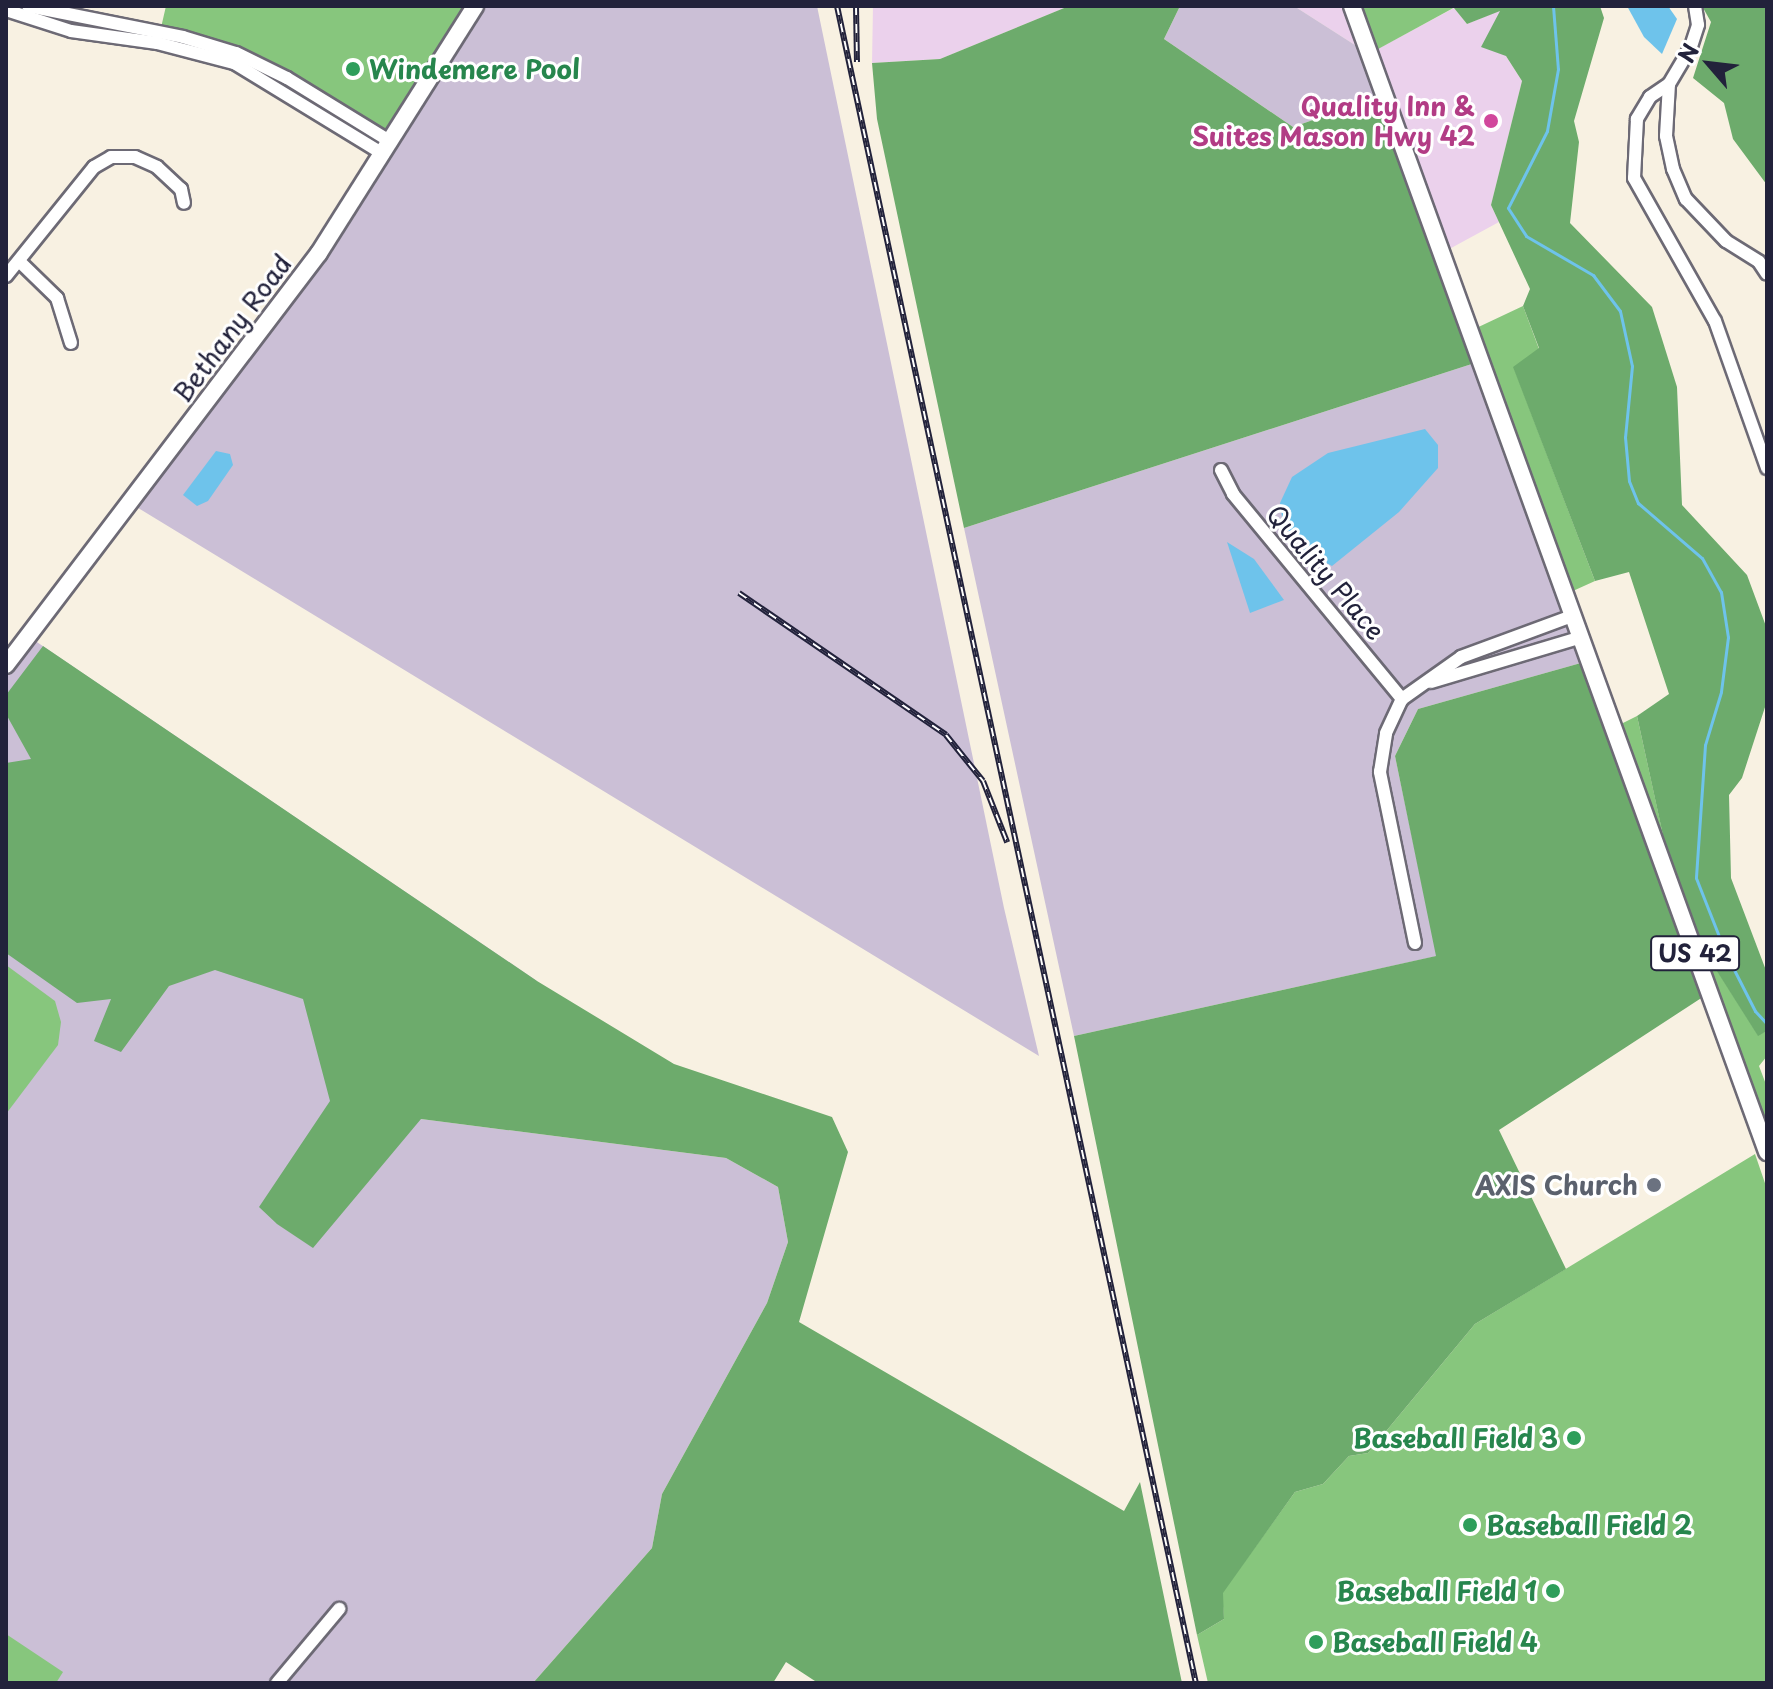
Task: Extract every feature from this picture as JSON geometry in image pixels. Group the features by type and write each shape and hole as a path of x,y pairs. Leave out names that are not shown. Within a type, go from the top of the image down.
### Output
{"main road":[{"name":"Bethany Road","path":"6,665 301,277 387,148 475,6"},
{"name":"US 42","path":"1352,6 1767,1152"}],"street":[{"path":"28,6 183,37 236,53 320,96 387,148"},
{"path":"1695,6 1698,25 1691,47 1669,84 1650,97 1637,119 1634,178 1715,321 1767,468"},
{"path":"6,10 71,31 157,43 234,63 387,148"},
{"path":"1669,84 1666,136 1686,199 1726,241 1759,262 1767,274"},
{"path":"6,276 94,167 111,157 135,157 157,167 181,189 184,203"},
{"path":"20,262 57,298 71,343"},
{"name":"Quality Place","path":"1221,470 1233,494 1402,699"},
{"path":"1415,943 1380,772 1386,733 1402,699 1461,657 1572,616"},
{"path":"1424,683 1579,638"},
{"path":"277,1683 339,1609"}],"shaded area":[{"path":"475,6 817,6 1004,908 1039,1056 130,503 274,313"},
{"path":"873,6 1069,6 940,59 872,63"},
{"path":"1180,6 1294,6 1369,54 1384,95 1293,127 1164,39"},
{"path":"1294,6 1352,6 1370,53 1454,8 1467,24 1501,10 1506,56 1522,81 1491,205 1499,222 1442,253 1369,54"},
{"path":"1481,361 1588,661 1418,709 1395,756 1437,956 1074,1036 964,528"},
{"path":"28,636 537,981 421,1119 726,1158 778,1187 788,1242 767,1303 662,1494 652,1548 533,1683 6,1683 6,666"}],"green space":[{"name":"Windemere Pool","path":"166,6 475,6 391,142 287,78 160,32"},
{"path":"1069,6 1180,6 1164,39 1293,127 1384,95 1481,361 964,528 877,119 872,63 940,59"},
{"path":"1352,6 1457,6 1369,54"},
{"path":"1600,6 1604,18 1574,121 1579,142 1570,223 1652,307 1677,387 1682,505 1747,575 1767,629 1767,701 1742,778 1729,795 1731,878 1767,973 1767,1031 1758,1036 1682,916 1709,993 1499,1130 1566,1269 1475,1324 1368,1453 1349,1456 1323,1484 1295,1492 1223,1593 1224,1619 1197,1635 1074,1036 1436,956 1395,756 1418,709 1588,661 1678,904 1637,716 1669,694 1629,572 1595,581 1513,367 1539,348 1523,306 1530,289 1491,205 1522,81 1506,56 1481,47 1500,11 1467,24 1454,8"},
{"path":"1702,6 1767,6 1767,185 1733,139 1724,103 1693,78 1711,22"},
{"path":"1523,306 1539,349 1514,368 1595,581 1564,595 1470,331"},
{"path":"43,646 537,981 674,1064 832,1117 848,1152 799,1322 1124,1511 1140,1482 1182,1683 818,1683 786,1662 773,1683 533,1683 652,1548 662,1494 767,1303 788,1242 778,1187 726,1158 421,1119 313,1248 277,1224 259,1207 330,1101 303,999 215,970 169,986 121,1052 94,1041 111,999 77,1003 6,953 6,763 31,759 6,714 6,695"},
{"path":"1637,716 1680,912 1758,1035 1767,1031 1767,1056 1759,1066 1767,1087 1767,1152 1613,728"},
{"path":"6,965 55,1001 61,1022 58,1045 6,1114"},
{"path":"1755,1154 1767,1189 1767,1683 1208,1683 1197,1635 1224,1619 1222,1593 1295,1492 1323,1484 1349,1456 1368,1453 1475,1324"},
{"path":"6,1634 63,1672 56,1683 6,1683"}],"water":[{"path":"1627,6 1668,6 1677,19 1662,54 1644,37"},
{"path":"1425,429 1438,445 1438,468 1399,512 1332,566 1305,551 1283,524 1280,503 1292,477 1328,453"},
{"path":"216,451 230,454 233,465 208,501 197,506 183,495"},
{"path":"1227,542 1254,559 1284,600 1250,613"}],"waterway":[{"path":"1553,6 1558,69 1547,131 1508,208 1526,236 1593,275 1620,311 1632,366 1625,437 1629,481 1638,503 1702,558 1721,592 1728,637 1721,692 1705,745 1696,878 1726,954 1755,1011 1767,1024"}],"railway":[{"path":"837,6 1196,1683"},
{"path":"856,6 857,62"},
{"path":"739,593 946,735 983,781 1007,842"}],"place":[{"name":"Windemere Pool","path":"353,69"},
{"name":"Quality Inn & Suites Mason Hwy 42","path":"1491,121"},
{"name":"AXIS Church","path":"1654,1185"},
{"name":"Baseball Field 3","path":"1574,1438"},
{"name":"Baseball Field 2","path":"1470,1525"},
{"name":"Baseball Field 1","path":"1553,1591"},
{"name":"Baseball Field 4","path":"1316,1642"}]}
